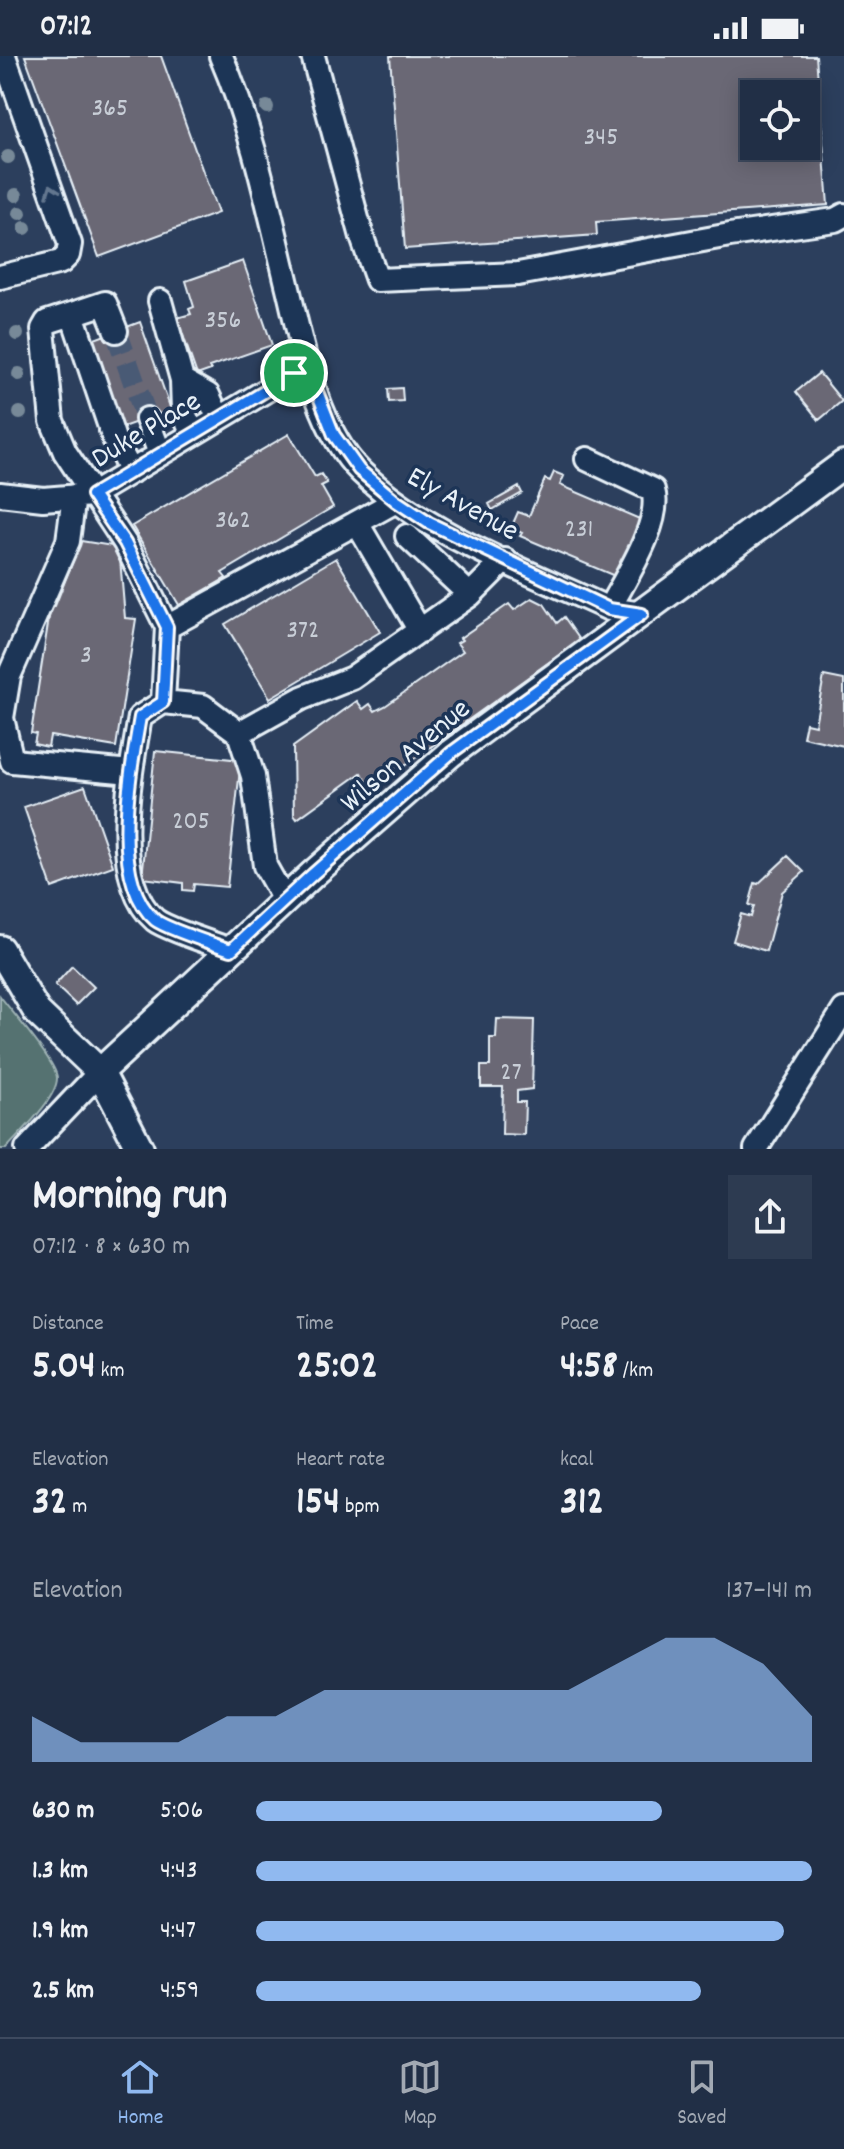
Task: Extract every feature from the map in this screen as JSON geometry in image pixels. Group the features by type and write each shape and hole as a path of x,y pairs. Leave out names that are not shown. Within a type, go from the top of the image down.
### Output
{"main road":[{"name":"Wilson Avenue","path":"100,1072 284,900 451,753 842,469"},
{"path":"0,949 37,1012 100,1072 140,1149"}],"street":[{"path":"0,277 61,262 68,255 70,244 4,56"},
{"name":"Ely Avenue","path":"221,56 237,92 249,133 307,366 334,435 359,470 429,523 609,609 642,614"},
{"path":"313,56 362,237 377,280 518,274 730,235 835,220 844,215"},
{"path":"160,301 182,380 183,411 193,434"},
{"path":"116,331 105,303 47,322 43,329 52,421 83,496 125,543 167,627 163,702"},
{"path":"72,314 114,439 131,472"},
{"name":"Duke Place","path":"0,494 43,499 83,496 131,472 307,366"},
{"path":"182,380 208,395 219,419"},
{"path":"147,419 160,454"},
{"path":"587,459 653,490 657,501 654,519 609,609"},
{"path":"83,496 68,541 9,676 2,718 12,761 131,772"},
{"path":"167,627 396,501"},
{"path":"357,523 420,631"},
{"path":"407,536 470,595"},
{"path":"239,733 302,698 352,678 470,595 505,560"},
{"path":"231,950 156,921 134,890 125,822 140,717 163,702 203,706 239,733 253,776 265,866 284,900"},
{"path":"756,1149 844,1010"},
{"path":"27,1149 100,1072"}],"green space":[{"path":"0,996 42,1049 57,1078 45,1105 6,1149 0,1149"}],"building":[{"path":"25,56 161,56 218,213 99,257"},
{"path":"390,56 816,56 818,80 740,80 740,160 820,160 820,106 828,205 596,222 597,235 405,249"},
{"path":"243,261 272,345 209,367 211,370 197,375 177,318 191,314 189,309 194,307 186,281"},
{"path":"140,322 171,410 120,428 89,341"},
{"path":"819,373 842,401 819,420 796,392"},
{"path":"402,388 403,401 389,402 388,389"},
{"path":"289,434 315,477 321,474 327,483 321,486 333,507 222,573 226,578 179,605 132,526"},
{"path":"554,472 564,476 560,485 642,520 617,577 520,536 522,533 511,528 518,512 529,516 545,479 550,481"},
{"path":"519,487 522,493 492,510 489,504"},
{"path":"81,541 119,547 125,618 136,619 116,747 50,736 48,747 34,744 36,734 31,733 50,611 47,611 48,605 55,606"},
{"path":"336,558 380,632 270,698 225,624"},
{"path":"532,598 544,604 557,623 564,617 580,640 372,789 361,773 297,819 294,815 293,747 357,701 363,709 370,704 375,711 385,706 463,651 457,643 462,640 460,638 509,604 514,610"},
{"path":"824,676 844,680 844,746 803,737 806,723 815,725"},
{"path":"155,751 241,760 227,887 194,884 193,891 183,890 183,883 142,878"},
{"path":"85,786 113,866 52,888 24,807"},
{"path":"788,856 804,872 782,892 766,951 733,941 741,914 751,917 754,906 749,905 755,883 758,884"},
{"path":"72,966 94,987 76,1005 55,985"},
{"path":"497,1019 534,1020 532,1089 517,1091 517,1102 525,1102 524,1135 502,1134 503,1087 481,1087 481,1066 490,1066 490,1038 496,1038"}],"tunnel":[{"path":"116,331 147,419"}],"route":[{"path":"307,366 334,435 359,470 396,501 429,523 609,609 642,614 451,753 231,950 156,921 134,890 125,822 140,717 163,702 167,627 125,543 92,495 294,373 307,366"}]}
